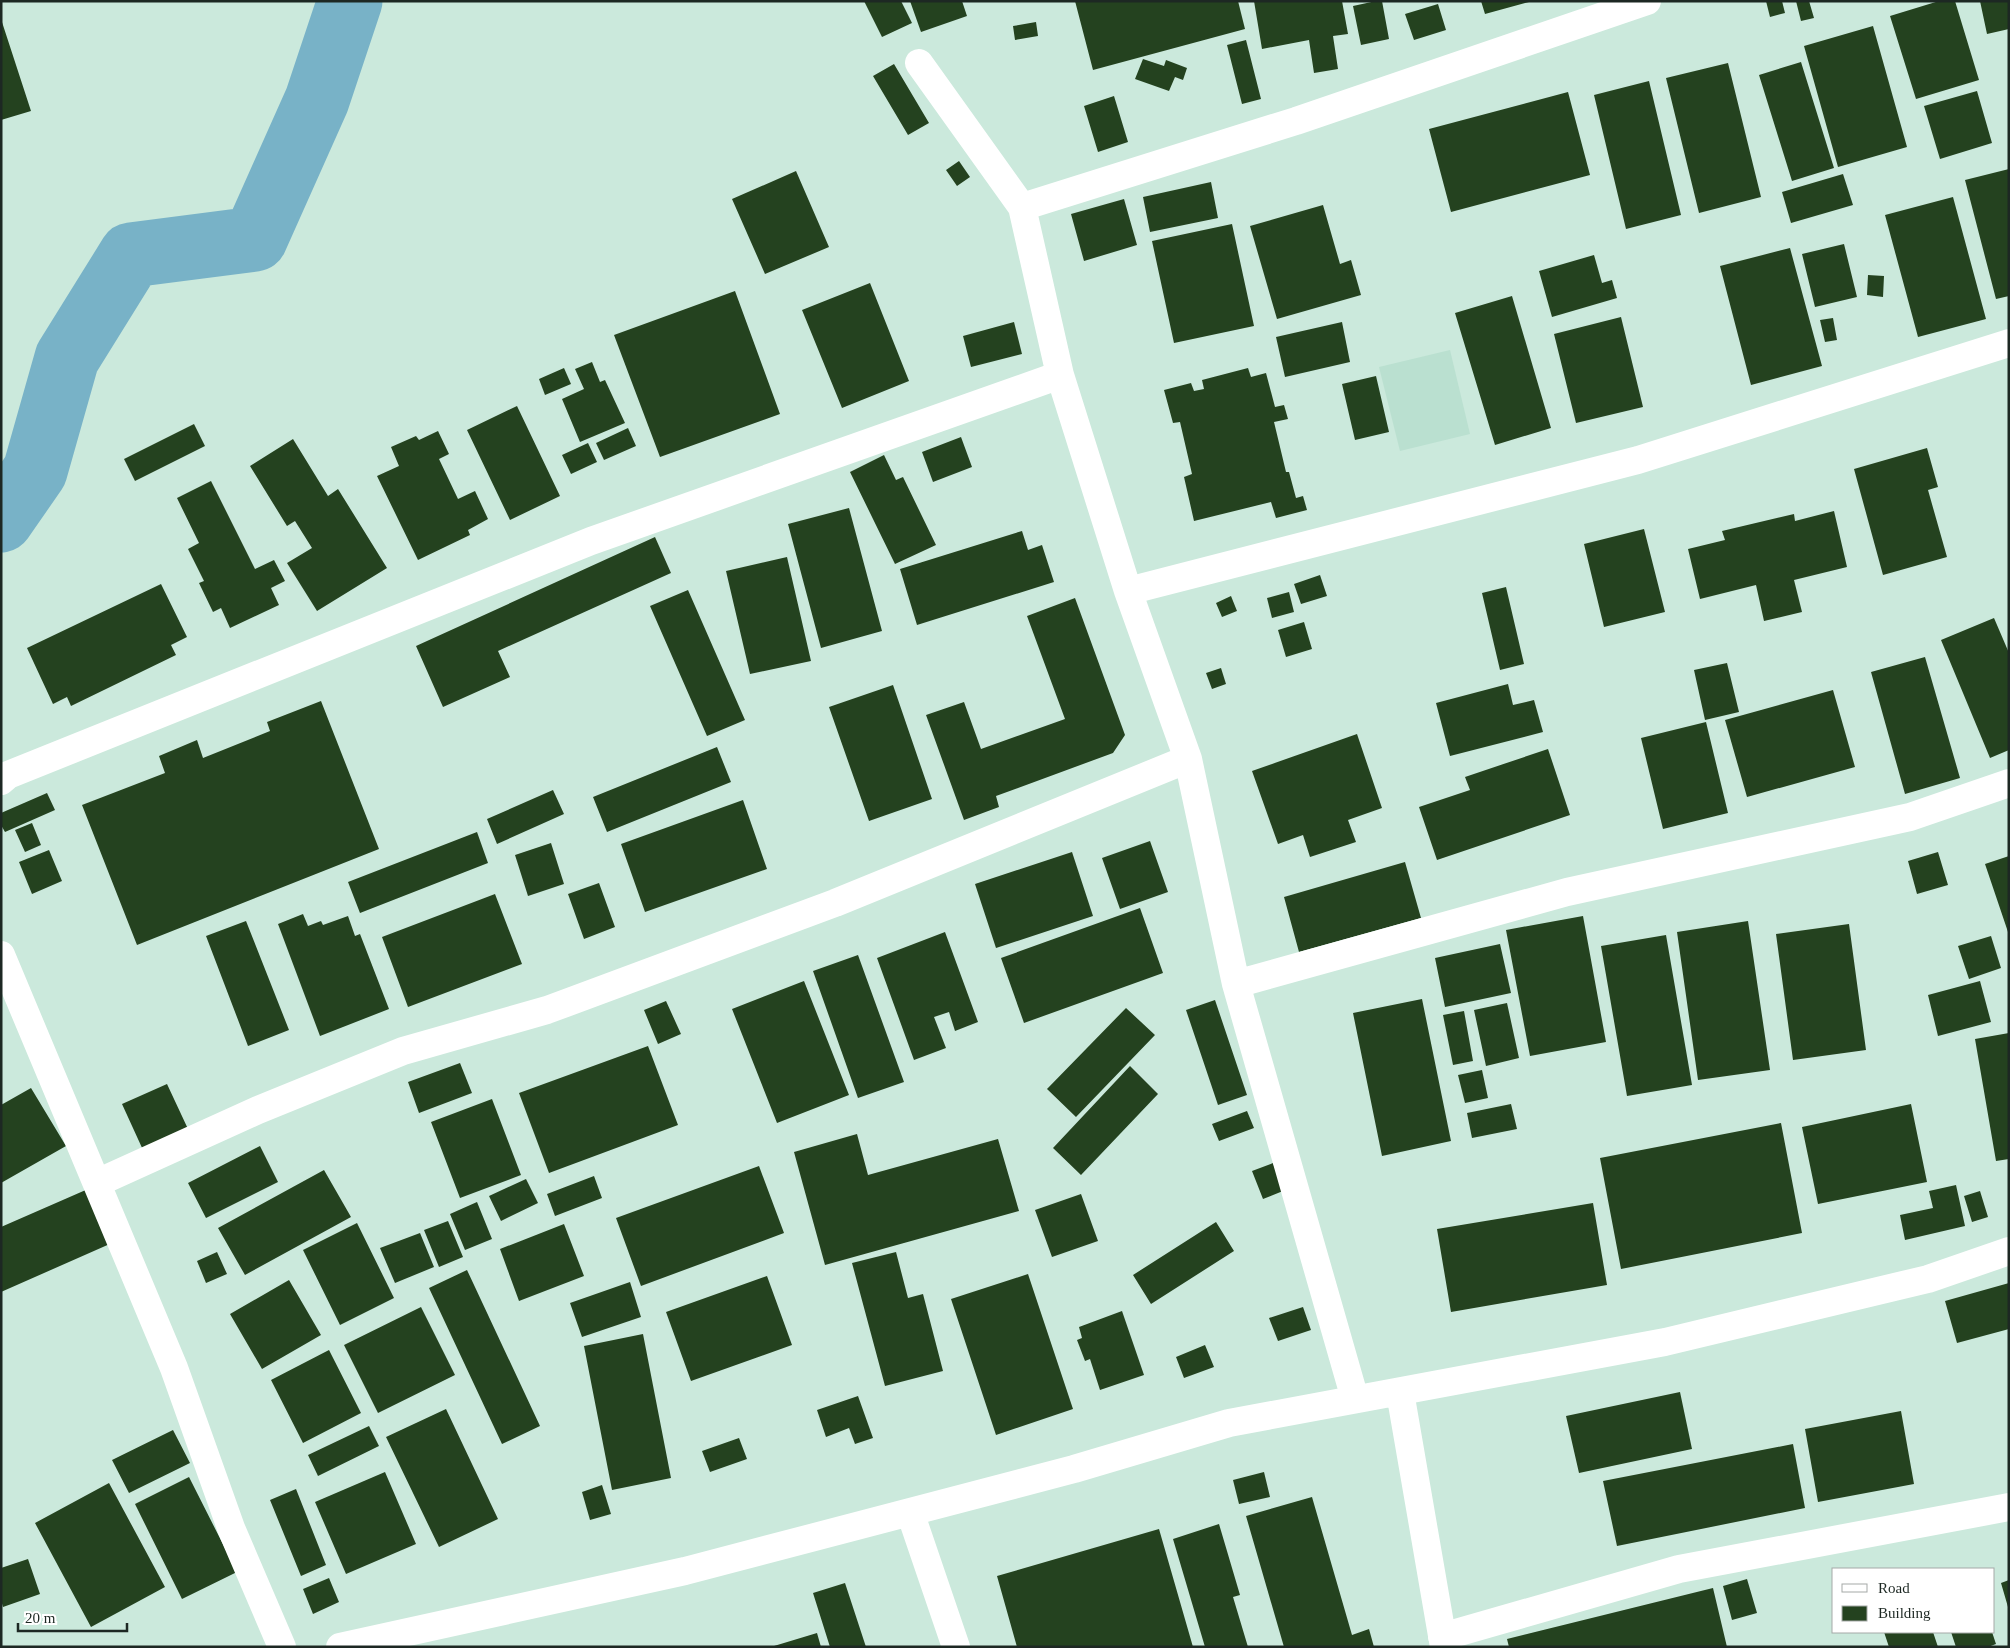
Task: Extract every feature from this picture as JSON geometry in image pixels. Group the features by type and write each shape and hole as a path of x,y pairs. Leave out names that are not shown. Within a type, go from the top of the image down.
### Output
{"street":[{"path":"1022,207 1296,121 1647,1"},
{"path":"919,63 1022,207 1060,375 1128,591 1188,759 1236,984 1355,1399"},
{"path":"1128,591 1638,460 2009,343"},
{"path":"1,781 8,775 591,540 1060,375"},
{"path":"97,1183 258,1110 403,1052 556,1007 835,903 1188,759"},
{"path":"1236,984 1567,892 1910,817 2009,784"},
{"path":"1,955 174,1368 232,1528 282,1647"},
{"path":"340,1647 685,1571 1074,1469 1230,1424 1665,1342 1928,1279 2009,1251"},
{"path":"1400,1392 1444,1642 1679,1570 2009,1507"},
{"path":"910,1512 956,1647"}],"shaded area":[{"path":"1450,350 1470,434 1400,451 1379,367"}],"building":[{"path":"864,1 901,1 912,23 882,37"},
{"path":"910,1 962,1 967,16 921,32"},
{"path":"1075,1 1238,1 1245,29 1093,70"},
{"path":"1254,1 1342,1 1348,34 1333,36 1338,69 1314,73 1309,40 1262,49"},
{"path":"1382,1 1389,39 1361,45 1353,6"},
{"path":"1481,1 1529,1 1529,2 1485,14"},
{"path":"1766,1 1782,1 1785,13 1770,17"},
{"path":"1796,1 1809,1 1814,18 1801,21"},
{"path":"1939,1 1955,1 1979,80 1916,99 1890,16"},
{"path":"1980,1 2009,1 2009,29 1987,34"},
{"path":"1438,4 1446,30 1414,40 1405,14"},
{"path":"1,19 31,111 1,120"},
{"path":"1036,22 1038,36 1015,40 1013,26"},
{"path":"1873,26 1907,147 1838,167 1804,46"},
{"path":"1246,40 1261,99 1242,104 1227,45"},
{"path":"1143,59 1164,66 1166,60 1187,68 1183,80 1175,77 1169,91 1135,79"},
{"path":"1801,62 1834,168 1792,181 1759,75"},
{"path":"1728,63 1761,197 1699,213 1666,78"},
{"path":"894,64 929,123 908,135 873,76"},
{"path":"1649,81 1681,215 1626,229 1594,95"},
{"path":"1977,91 1992,143 1940,159 1924,106"},
{"path":"1568,92 1590,175 1451,212 1429,129"},
{"path":"1114,96 1128,142 1098,152 1084,106"},
{"path":"959,161 970,177 957,186 946,170"},
{"path":"2009,169 2009,296 1996,299 1965,180"},
{"path":"796,171 829,247 765,274 732,199"},
{"path":"1843,174 1853,205 1791,223 1782,192"},
{"path":"1211,182 1218,218 1150,232 1143,197"},
{"path":"1953,197 1986,319 1918,337 1885,215"},
{"path":"1124,199 1137,245 1084,261 1071,214"},
{"path":"1323,205 1340,264 1351,260 1361,295 1277,319 1250,226"},
{"path":"1232,224 1254,326 1174,343 1152,241"},
{"path":"1844,244 1857,297 1815,307 1802,254"},
{"path":"1790,248 1822,366 1751,385 1720,266"},
{"path":"1594,255 1602,283 1612,280 1617,298 1552,317 1539,271"},
{"path":"1868,275 1884,276 1883,297 1867,295"},
{"path":"870,283 909,381 842,408 802,310"},
{"path":"735,291 780,414 660,457 614,335"},
{"path":"1512,296 1551,428 1495,445 1455,313"},
{"path":"1621,317 1643,407 1576,423 1554,334"},
{"path":"1833,318 1837,340 1825,342 1820,320"},
{"path":"1014,322 1022,354 971,367 963,336"},
{"path":"1342,322 1350,362 1285,377 1276,337"},
{"path":"592,362 600,382 605,380 625,423 580,442 562,399 584,389 575,369"},
{"path":"564,368 571,384 545,395 539,379"},
{"path":"1248,368 1251,377 1266,373 1275,407 1284,405 1288,419 1274,422 1286,472 1289,472 1296,498 1303,496 1307,510 1276,518 1271,502 1194,521 1184,477 1192,474 1180,422 1173,423 1164,390 1191,383 1194,391 1204,389 1202,380"},
{"path":"1376,376 1389,432 1355,440 1342,384"},
{"path":"517,406 560,496 510,520 467,430"},
{"path":"194,424 205,446 135,481 124,459"},
{"path":"628,428 636,446 604,460 596,443"},
{"path":"438,431 449,454 439,459 458,499 475,491 488,519 468,530 470,535 418,560 377,476 399,466 391,447 416,436 419,440"},
{"path":"961,437 972,467 933,482 922,452"},
{"path":"293,439 328,496 338,489 387,568 317,611 287,563 312,548 295,521 287,526 250,466"},
{"path":"588,443 597,462 571,474 562,455"},
{"path":"1927,448 1938,487 1928,490 1947,557 1883,575 1854,469"},
{"path":"884,455 896,480 903,477 936,545 895,564 850,472"},
{"path":"211,481 255,569 274,560 285,581 271,588 279,605 230,628 221,608 213,612 199,583 204,581 188,549 199,543 177,498"},
{"path":"849,508 882,631 821,648 788,524"},
{"path":"1834,511 1847,567 1794,580 1802,612 1764,621 1756,585 1700,599 1688,549 1725,540 1722,531 1794,514 1795,521"},
{"path":"1644,529 1665,612 1604,627 1584,544"},
{"path":"1022,531 1028,550 1042,545 1054,582 917,625 900,569"},
{"path":"655,537 671,573 498,651 510,677 443,707 416,646"},
{"path":"787,557 811,661 750,674 726,571"},
{"path":"1320,575 1327,596 1301,604 1294,584"},
{"path":"161,584 187,637 171,645 176,655 71,706 67,697 53,704 27,648"},
{"path":"1506,587 1524,664 1500,670 1482,593"},
{"path":"688,590 745,720 707,736 650,606"},
{"path":"1289,592 1294,612 1272,618 1267,598"},
{"path":"1231,596 1237,611 1222,617 1216,603"},
{"path":"1075,598 1125,735 1113,753 996,796 999,807 964,820 926,715 964,702 981,749 1065,719 1027,616"},
{"path":"1994,618 2009,653 2009,750 1990,758 1941,640"},
{"path":"1304,622 1312,649 1286,657 1278,630"},
{"path":"1925,657 1960,778 1905,794 1871,672"},
{"path":"1727,663 1739,712 1705,720 1694,670"},
{"path":"1221,668 1226,684 1212,689 1206,673"},
{"path":"1508,684 1513,705 1534,700 1543,732 1450,756 1436,703"},
{"path":"893,685 932,799 869,821 829,707"},
{"path":"1833,690 1855,767 1747,797 1725,720"},
{"path":"321,701 379,849 137,945 82,805 165,773 159,756 197,740 203,758 270,731 267,722"},
{"path":"1706,722 1728,813 1663,829 1641,738"},
{"path":"1357,734 1382,808 1348,820 1356,842 1310,857 1303,835 1278,844 1252,771"},
{"path":"717,747 731,782 607,832 593,797"},
{"path":"1548,749 1570,815 1437,860 1419,807 1470,790 1465,777"},
{"path":"553,790 564,814 497,844 487,819"},
{"path":"47,793 55,810 5,832 1,825 1,813"},
{"path":"743,800 767,869 645,912 621,844"},
{"path":"32,823 41,845 25,852 15,830"},
{"path":"477,832 488,863 360,913 348,882"},
{"path":"1150,841 1168,892 1120,909 1102,858"},
{"path":"551,843 564,884 528,896 515,855"},
{"path":"49,850 62,881 32,894 19,862"},
{"path":"1072,852 1093,916 996,948 975,884"},
{"path":"1938,852 1948,885 1917,894 1908,861"},
{"path":"2009,856 2009,932 2008,932 1985,864"},
{"path":"1405,862 1421,918 1299,952 1284,897"},
{"path":"599,883 615,927 584,939 568,894"},
{"path":"495,894 522,964 408,1007 382,937"},
{"path":"1140,908 1163,973 1024,1023 1001,958"},
{"path":"303,914 308,926 321,921 323,925 348,916 355,936 360,934 389,1009 320,1036 278,924"},
{"path":"1583,916 1606,1042 1530,1056 1506,930"},
{"path":"246,921 289,1030 248,1046 206,936"},
{"path":"1748,921 1770,1070 1698,1080 1677,932"},
{"path":"1849,924 1866,1050 1793,1060 1776,934"},
{"path":"945,932 978,1022 955,1031 949,1012 934,1017 946,1048 914,1060 877,958"},
{"path":"1666,935 1692,1085 1627,1096 1601,946"},
{"path":"1991,936 2001,968 1969,979 1958,946"},
{"path":"1500,944 1511,993 1445,1007 1435,958"},
{"path":"858,955 904,1082 858,1098 813,971"},
{"path":"804,981 849,1095 777,1123 732,1009"},
{"path":"1980,981 1991,1022 1938,1036 1928,995"},
{"path":"1422,999 1451,1141 1382,1156 1353,1013"},
{"path":"1215,1000 1247,1095 1218,1105 1186,1010"},
{"path":"666,1001 681,1034 658,1044 644,1010"},
{"path":"1507,1003 1519,1058 1486,1066 1474,1010"},
{"path":"1126,1008 1155,1035 1076,1117 1047,1089"},
{"path":"1464,1011 1473,1061 1453,1065 1443,1015"},
{"path":"2009,1033 2009,1159 1996,1161 1975,1039"},
{"path":"648,1046 678,1125 549,1173 519,1093"},
{"path":"460,1063 472,1093 419,1113 408,1082"},
{"path":"1130,1066 1158,1094 1081,1175 1053,1148"},
{"path":"1482,1070 1488,1098 1465,1103 1458,1075"},
{"path":"167,1084 188,1129 143,1150 122,1104"},
{"path":"31,1088 66,1146 1,1183 1,1105"},
{"path":"492,1099 521,1175 460,1198 431,1122"},
{"path":"1511,1104 1517,1129 1472,1138 1467,1113"},
{"path":"1911,1104 1927,1182 1818,1204 1802,1127"},
{"path":"1247,1111 1254,1128 1219,1141 1212,1124"},
{"path":"1781,1123 1802,1233 1621,1269 1600,1158"},
{"path":"857,1134 868,1175 998,1139 1019,1211 825,1265 794,1152"},
{"path":"260,1146 278,1182 206,1218 188,1183"},
{"path":"1273,1163 1283,1191 1263,1199 1252,1171"},
{"path":"759,1166 784,1233 641,1286 616,1218"},
{"path":"324,1170 351,1217 245,1275 218,1228"},
{"path":"594,1176 602,1198 555,1216 547,1194"},
{"path":"526,1179 538,1203 501,1221 489,1196"},
{"path":"1956,1185 1965,1226 1905,1240 1900,1215 1933,1208 1929,1191"},
{"path":"88,1189 112,1243 1,1292 1,1227"},
{"path":"1980,1191 1988,1217 1972,1222 1964,1196"},
{"path":"1081,1194 1098,1241 1052,1257 1035,1210"},
{"path":"477,1202 492,1239 465,1250 450,1214"},
{"path":"1593,1203 1607,1285 1451,1312 1437,1229"},
{"path":"448,1221 463,1257 439,1267 424,1230"},
{"path":"1216,1222 1234,1251 1151,1304 1133,1275"},
{"path":"357,1223 394,1298 340,1325 303,1250"},
{"path":"564,1224 584,1276 519,1301 500,1249"},
{"path":"420,1233 434,1267 395,1283 380,1248"},
{"path":"217,1252 227,1274 206,1283 197,1261"},
{"path":"896,1252 908,1298 923,1294 943,1371 885,1386 852,1263"},
{"path":"467,1270 540,1426 502,1444 429,1288"},
{"path":"1028,1274 1073,1409 996,1435 951,1299"},
{"path":"767,1276 792,1345 691,1381 666,1312"},
{"path":"289,1280 321,1335 262,1369 230,1314"},
{"path":"630,1282 641,1317 582,1337 570,1303"},
{"path":"2009,1283 2009,1329 1957,1343 1945,1301"},
{"path":"421,1307 455,1375 378,1413 344,1345"},
{"path":"1303,1307 1311,1330 1278,1341 1269,1318"},
{"path":"1122,1311 1144,1375 1100,1390 1090,1359 1085,1361 1077,1340 1082,1338 1079,1327"},
{"path":"643,1334 671,1478 612,1490 584,1346"},
{"path":"1205,1345 1214,1367 1184,1378 1176,1357"},
{"path":"329,1350 361,1413 303,1443 271,1380"},
{"path":"1680,1392 1692,1449 1579,1473 1566,1416"},
{"path":"858,1396 873,1438 855,1444 849,1428 826,1437 817,1410"},
{"path":"446,1409 498,1519 439,1547 386,1437"},
{"path":"1901,1411 1914,1484 1818,1502 1805,1429"},
{"path":"369,1426 379,1446 318,1476 308,1455"},
{"path":"173,1430 190,1463 129,1493 112,1460"},
{"path":"739,1438 747,1459 710,1472 702,1451"},
{"path":"1793,1444 1805,1508 1617,1546 1603,1481"},
{"path":"385,1472 416,1544 346,1574 315,1502"},
{"path":"1264,1472 1270,1497 1239,1504 1233,1480"},
{"path":"189,1477 237,1572 182,1599 135,1504"},
{"path":"109,1483 165,1587 91,1627 35,1523"},
{"path":"602,1485 611,1514 590,1520 582,1492"},
{"path":"296,1489 326,1565 301,1576 270,1500"},
{"path":"1312,1497 1352,1635 1369,1629 1374,1647 1284,1647 1246,1516"},
{"path":"1219,1524 1240,1595 1233,1597 1248,1647 1205,1647 1173,1539"},
{"path":"1159,1529 1193,1647 1017,1647 997,1576"},
{"path":"28,1559 40,1594 3,1607 1,1600 1,1568"},
{"path":"329,1578 339,1602 313,1614 303,1589"},
{"path":"1747,1579 1757,1613 1732,1620 1723,1586"},
{"path":"2009,1580 2009,1607 2008,1607 2001,1583"},
{"path":"845,1583 866,1647 830,1647 813,1593"},
{"path":"1713,1588 1727,1647 1509,1647 1507,1639"},
{"path":"817,1633 821,1647 774,1647 774,1646"},
{"path":"1884,1633 1933,1633 1938,1647 1889,1647"},
{"path":"1951,1633 1992,1633 1996,1644 1988,1647 1956,1647"}],"waterway":[{"path":"1,520 35,471 67,358 131,255 255,239 317,100 350,1"}]}
